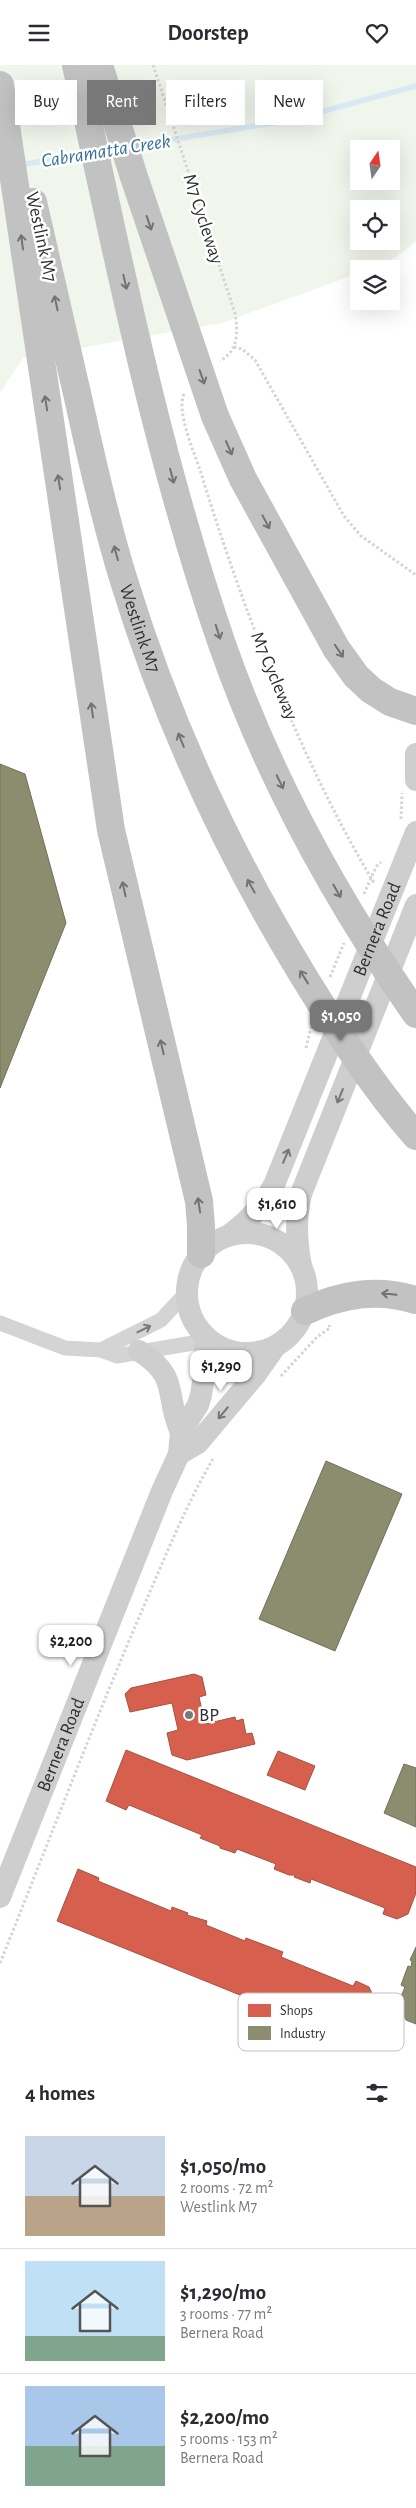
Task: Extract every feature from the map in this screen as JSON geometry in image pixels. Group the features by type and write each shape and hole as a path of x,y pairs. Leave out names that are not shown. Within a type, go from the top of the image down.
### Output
{"highway":[{"name":"Westlink M7","path":"3,65 88,444 123,579 154,673 190,762 238,863 274,929 330,1019 408,1127"},
{"path":"76,65 159,429 191,548 223,646 265,751 313,849 367,942 416,1014"},
{"path":"99,65 134,177 215,417 243,479 336,648 356,676 371,690 390,702 416,711"},
{"path":"0,85 111,829 199,1201 202,1226 201,1253"},
{"path":"305,1311 325,1302 371,1292 397,1294 416,1300"}],"main road":[{"path":"416,754 416,780"},
{"name":"Bernera Road","path":"228,1236 250,1219 265,1203 274,1185 416,832"},
{"name":"Bernera Road","path":"301,1266 296,1242 297,1209 301,1194 416,905"},
{"path":"245,1233 262,1234 278,1241 292,1252 307,1280 308,1296 305,1311 298,1325 288,1338 275,1347 251,1353 238,1353 226,1350 204,1336 194,1323 188,1309 186,1293 190,1272 201,1253 213,1243 228,1236 245,1233"},
{"name":"Bernera Road","path":"0,1897 180,1443 198,1405 206,1363 204,1336"},
{"name":"Bernera Road","path":"180,1443 198,1443 256,1374 275,1347"},
{"path":"139,1351 157,1364 167,1378 180,1443"}],"street":[{"path":"101,1350 161,1320 186,1293"},
{"path":"0,1323 64,1348 101,1350 117,1356 193,1343 204,1336"}],"path":[{"name":"M7 Cycleway","path":"153,65 235,313 237,329 234,347"},
{"path":"213,365 225,358 234,347 242,349 255,360 348,521 361,536 416,575"},
{"name":"M7 Cycleway","path":"185,391 182,397 182,413 211,507 262,653 332,806 379,891"},
{"path":"276,1382 317,1337 330,1328"},
{"path":"0,1963 110,1686 183,1516 216,1453"}],"shaded area":[{"path":"0,65 416,65 416,241 403,252 391,260 350,260 350,276 222,323 23,358 0,393"}],"building: Shops":[{"name":"BP","path":"194,1674 202,1677 206,1695 199,1697 205,1724 235,1717 236,1721 243,1719 246,1734 252,1733 255,1744 187,1760 172,1755 167,1733 178,1730 172,1703 130,1712 125,1694 131,1688"},
{"path":"126,1750 416,1867 416,1893 408,1914 397,1919 383,1914 385,1908 311,1879 310,1883 294,1877 295,1875 289,1875 274,1869 276,1864 237,1849 235,1853 220,1848 220,1846 200,1838 202,1835 129,1805 126,1810 106,1801"},
{"path":"278,1751 315,1766 305,1790 267,1775"},
{"path":"78,1869 99,1878 98,1881 171,1911 172,1907 188,1913 187,1915 207,1921 206,1925 245,1941 246,1938 283,1952 281,1957 353,1986 356,1981 369,1987 372,1993 238,1994 57,1921"}],"building: Industry":[{"path":"0,764 25,774 66,923 0,1088"},
{"path":"326,1461 402,1494 335,1651 259,1619"},
{"path":"404,1764 416,1768 416,1827 384,1813"},
{"path":"416,1947 416,2024 406,2020 404,2016 403,1993 405,1987 401,1985 408,1966 411,1967 412,1961 410,1960"}],"waterway":[{"name":"Cabramatta Creek","path":"133,146 291,120 416,86"},
{"name":"Cabramatta Creek","path":"19,165 87,154"}],"place":[{"name":"BP","path":"189,1715"}]}
